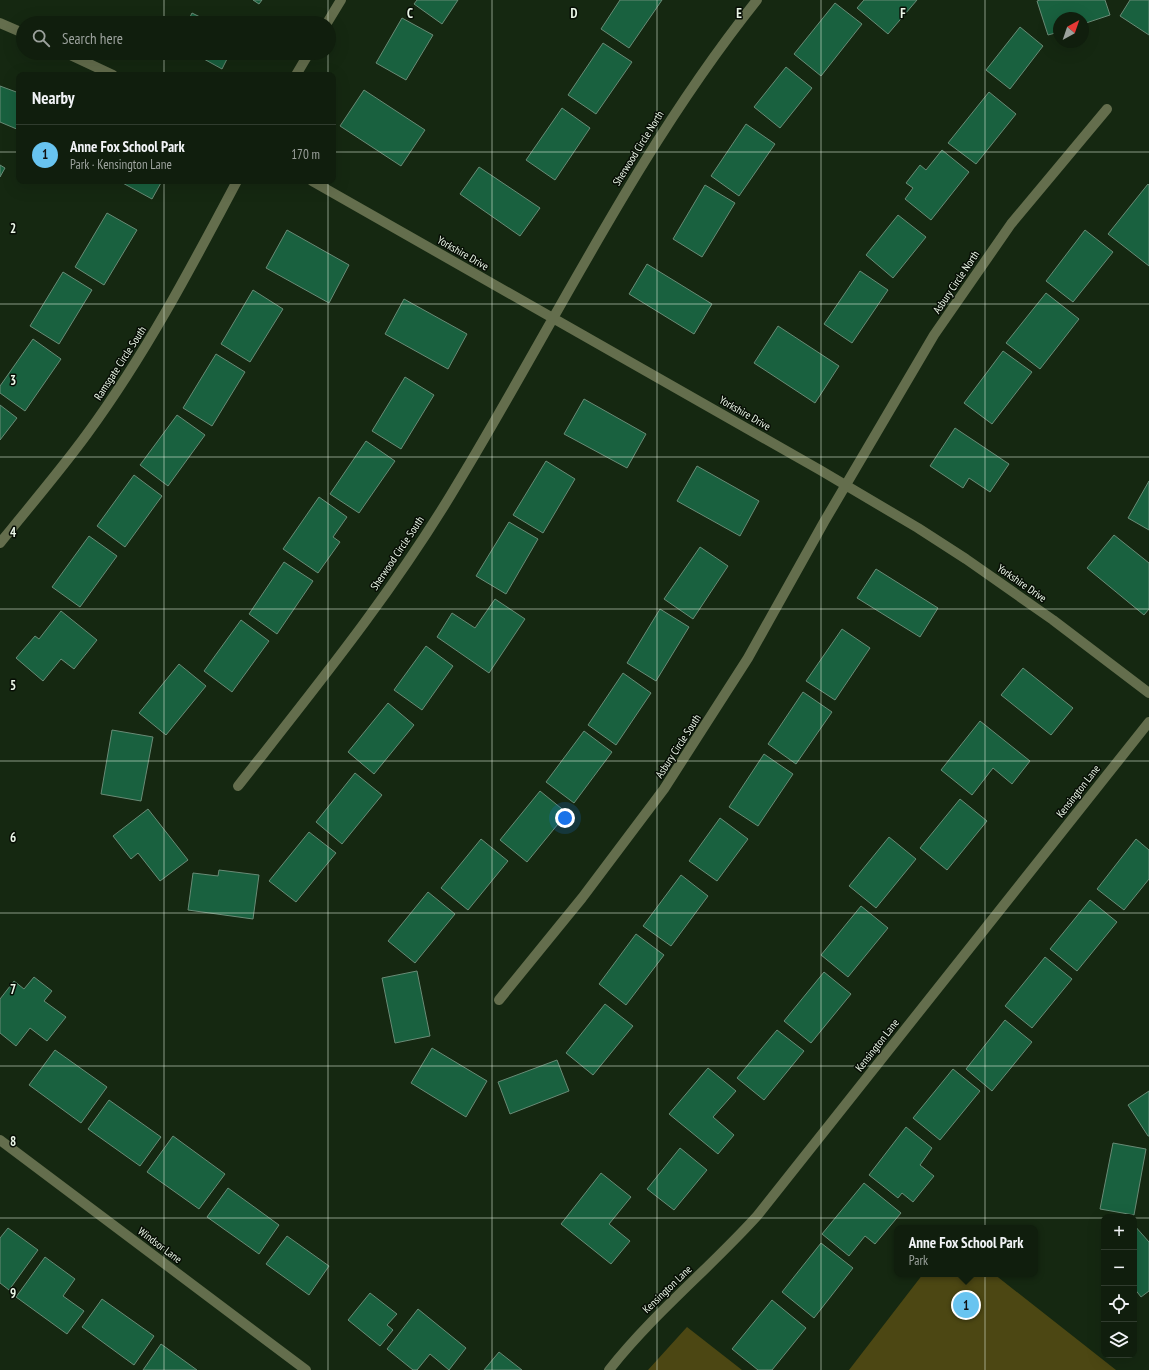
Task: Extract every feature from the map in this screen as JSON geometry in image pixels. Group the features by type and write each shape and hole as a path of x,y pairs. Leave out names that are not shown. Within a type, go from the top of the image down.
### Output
{"street":[{"path":"331,16 341,0"},
{"name":"Sherwood Circle North","path":"552,318 666,124 710,60 757,0"},
{"path":"0,23 16,30"},
{"path":"81,60 107,72"},
{"path":"298,72 305,60"},
{"name":"Asbury Circle North","path":"846,485 934,335 973,277 1015,218 1107,109"},
{"name":"Ramsgate Circle South","path":"0,543 87,434 135,363 177,293 235,184"},
{"name":"Yorkshire Drive","path":"317,184 846,485 972,563 1054,620 1149,693"},
{"name":"Sherwood Circle South","path":"238,786 332,666 416,549 458,484 552,318"},
{"name":"Asbury Circle South","path":"499,1000 582,898 664,789 748,658 846,485"},
{"name":"Kensington Lane","path":"609,1370 641,1332 737,1238 757,1216 1149,722"},
{"name":"Windsor Lane","path":"0,1140 306,1370"}],"shaded area":[{"path":"921,1277 998,1277 1116,1370 849,1370"},
{"path":"687,1327 742,1370 648,1370"}],"building":[{"path":"253,0 262,0 259,4"},
{"path":"417,0 458,0 442,24 414,4"},
{"path":"620,0 662,0 629,48 601,29"},
{"path":"864,0 917,0 888,34 857,8"},
{"path":"1105,0 1110,15 1089,22 1089,12 1053,12 1053,34 1048,35 1037,1"},
{"path":"1130,0 1149,0 1149,35 1120,16"},
{"path":"835,3 862,24 821,76 794,54"},
{"path":"192,13 198,16 190,16"},
{"path":"402,18 433,35 406,80 376,63"},
{"path":"1020,27 1043,46 1010,89 986,70"},
{"path":"603,43 632,62 596,114 568,95"},
{"path":"206,60 226,60 222,69"},
{"path":"786,67 812,88 780,128 754,107"},
{"path":"0,86 16,92 16,129 0,122"},
{"path":"364,90 425,130 401,166 340,126"},
{"path":"989,92 1016,114 976,164 948,143"},
{"path":"562,108 590,128 555,180 526,160"},
{"path":"746,124 775,144 739,196 711,176"},
{"path":"942,150 969,172 931,220 905,199 913,188 906,183 920,165 926,170"},
{"path":"0,165 5,168 0,177"},
{"path":"479,167 540,208 520,236 460,194"},
{"path":"124,184 160,184 152,199"},
{"path":"1148,184 1149,185 1149,266 1108,234"},
{"path":"705,185 735,203 702,257 673,239"},
{"path":"107,213 137,230 104,285 75,267"},
{"path":"898,215 926,237 893,278 866,255"},
{"path":"287,230 349,265 329,303 266,268"},
{"path":"1085,230 1113,252 1073,302 1046,281"},
{"path":"647,264 712,304 694,334 629,294"},
{"path":"860,271 888,290 852,343 824,324"},
{"path":"63,272 92,290 59,344 30,326"},
{"path":"253,290 283,309 250,362 221,344"},
{"path":"1046,293 1079,319 1040,369 1006,343"},
{"path":"404,299 467,334 448,369 385,334"},
{"path":"778,326 839,366 815,403 754,363"},
{"path":"33,339 61,359 25,411 0,393 0,386"},
{"path":"1003,351 1032,372 992,424 964,403"},
{"path":"216,354 245,372 212,426 183,408"},
{"path":"405,377 434,395 401,449 372,431"},
{"path":"584,399 646,434 627,468 564,434"},
{"path":"0,405 17,418 0,440"},
{"path":"177,415 205,435 168,486 140,465"},
{"path":"955,428 1009,464 990,492 969,478 963,488 930,466"},
{"path":"366,441 395,461 359,513 330,494"},
{"path":"546,461 575,479 543,533 513,515"},
{"path":"697,466 759,501 740,536 677,501"},
{"path":"134,475 162,496 125,547 97,526"},
{"path":"1149,481 1149,530 1128,518"},
{"path":"319,497 347,517 333,537 340,542 318,573 283,549"},
{"path":"509,522 538,539 506,594 476,576"},
{"path":"1114,535 1149,563 1149,609 1144,615 1087,568"},
{"path":"89,536 117,556 80,607 52,587"},
{"path":"700,547 728,566 693,619 664,599"},
{"path":"284,562 313,581 277,634 249,614"},
{"path":"876,569 938,608 920,637 857,598"},
{"path":"495,599 525,619 489,673 437,637 452,613 475,628"},
{"path":"660,609 689,627 656,681 627,663"},
{"path":"61,611 97,640 74,669 61,659 43,681 16,658 35,636 39,639"},
{"path":"241,620 269,641 232,692 204,671"},
{"path":"842,629 870,648 835,700 806,681"},
{"path":"426,646 453,666 422,710 394,690"},
{"path":"179,664 206,686 166,735 139,713"},
{"path":"1023,668 1073,708 1051,735 1001,695"},
{"path":"623,673 651,693 616,745 588,725"},
{"path":"803,692 832,712 796,764 768,744"},
{"path":"388,703 414,725 374,774 348,752"},
{"path":"980,721 1030,761 1012,784 993,768 972,795 941,770"},
{"path":"112,730 153,737 141,801 101,794"},
{"path":"584,731 612,752 574,803 546,782"},
{"path":"764,754 793,774 758,826 729,807"},
{"path":"355,773 382,795 342,844 316,822"},
{"path":"540,791 567,813 527,862 500,840"},
{"path":"960,799 987,821 947,870 920,848"},
{"path":"148,809 188,860 160,881 138,853 131,859 113,836"},
{"path":"720,818 748,839 717,881 689,861"},
{"path":"309,832 336,853 296,902 269,881"},
{"path":"889,837 916,859 876,908 849,886"},
{"path":"481,839 508,861 468,910 441,888"},
{"path":"1136,839 1149,850 1149,879 1124,910 1097,889"},
{"path":"219,870 259,875 253,919 188,910 193,873 218,876"},
{"path":"681,875 708,896 671,946 643,926"},
{"path":"428,892 455,914 415,963 388,941"},
{"path":"1090,900 1117,922 1077,971 1050,949"},
{"path":"861,906 888,928 848,977 821,955"},
{"path":"636,934 664,955 626,1005 599,984"},
{"path":"1045,957 1072,979 1032,1028 1005,1006"},
{"path":"417,971 430,1036 395,1043 382,978"},
{"path":"824,972 851,994 811,1043 784,1021"},
{"path":"34,977 52,991 44,1001 66,1017 47,1041 30,1028 16,1046 0,1033 0,999 14,981 24,989"},
{"path":"605,1004 633,1026 593,1075 566,1053"},
{"path":"1005,1020 1032,1042 992,1091 966,1069"},
{"path":"777,1030 804,1051 764,1100 737,1078"},
{"path":"432,1048 487,1081 466,1117 411,1083"},
{"path":"55,1050 107,1087 81,1123 29,1085"},
{"path":"557,1060 569,1091 510,1114 498,1082"},
{"path":"708,1068 736,1091 713,1117 734,1135 718,1154 669,1114"},
{"path":"953,1069 980,1091 940,1140 913,1118"},
{"path":"1149,1091 1149,1136 1148,1136 1128,1105"},
{"path":"109,1100 161,1137 140,1166 88,1129"},
{"path":"906,1127 932,1148 920,1165 934,1176 913,1202 902,1193 898,1198 869,1175"},
{"path":"173,1136 225,1174 199,1209 147,1172"},
{"path":"1113,1143 1146,1149 1134,1214 1100,1209"},
{"path":"680,1148 707,1170 674,1210 647,1189"},
{"path":"601,1173 631,1197 609,1224 630,1241 611,1264 561,1224"},
{"path":"864,1183 901,1213 875,1244 865,1236 849,1256 822,1234"},
{"path":"228,1188 279,1225 259,1254 207,1217"},
{"path":"8,1228 38,1250 9,1290 0,1283 0,1238"},
{"path":"1137,1228 1149,1242 1149,1291 1141,1297 1137,1292"},
{"path":"287,1236 329,1266 309,1295 266,1264"},
{"path":"821,1243 853,1268 814,1318 782,1292"},
{"path":"45,1257 75,1279 63,1296 84,1311 67,1334 16,1297"},
{"path":"370,1293 397,1314 387,1325 393,1330 380,1346 348,1320"},
{"path":"102,1299 154,1336 134,1365 82,1327"},
{"path":"772,1300 806,1328 772,1370 758,1370 732,1349"},
{"path":"418,1309 466,1348 449,1370 430,1354 417,1370 413,1370 387,1349"},
{"path":"161,1344 197,1370 143,1370"},
{"path":"499,1352 522,1370 484,1370"}],"place":[{"name":"Anne Fox School Park","path":"966,1305"}]}
